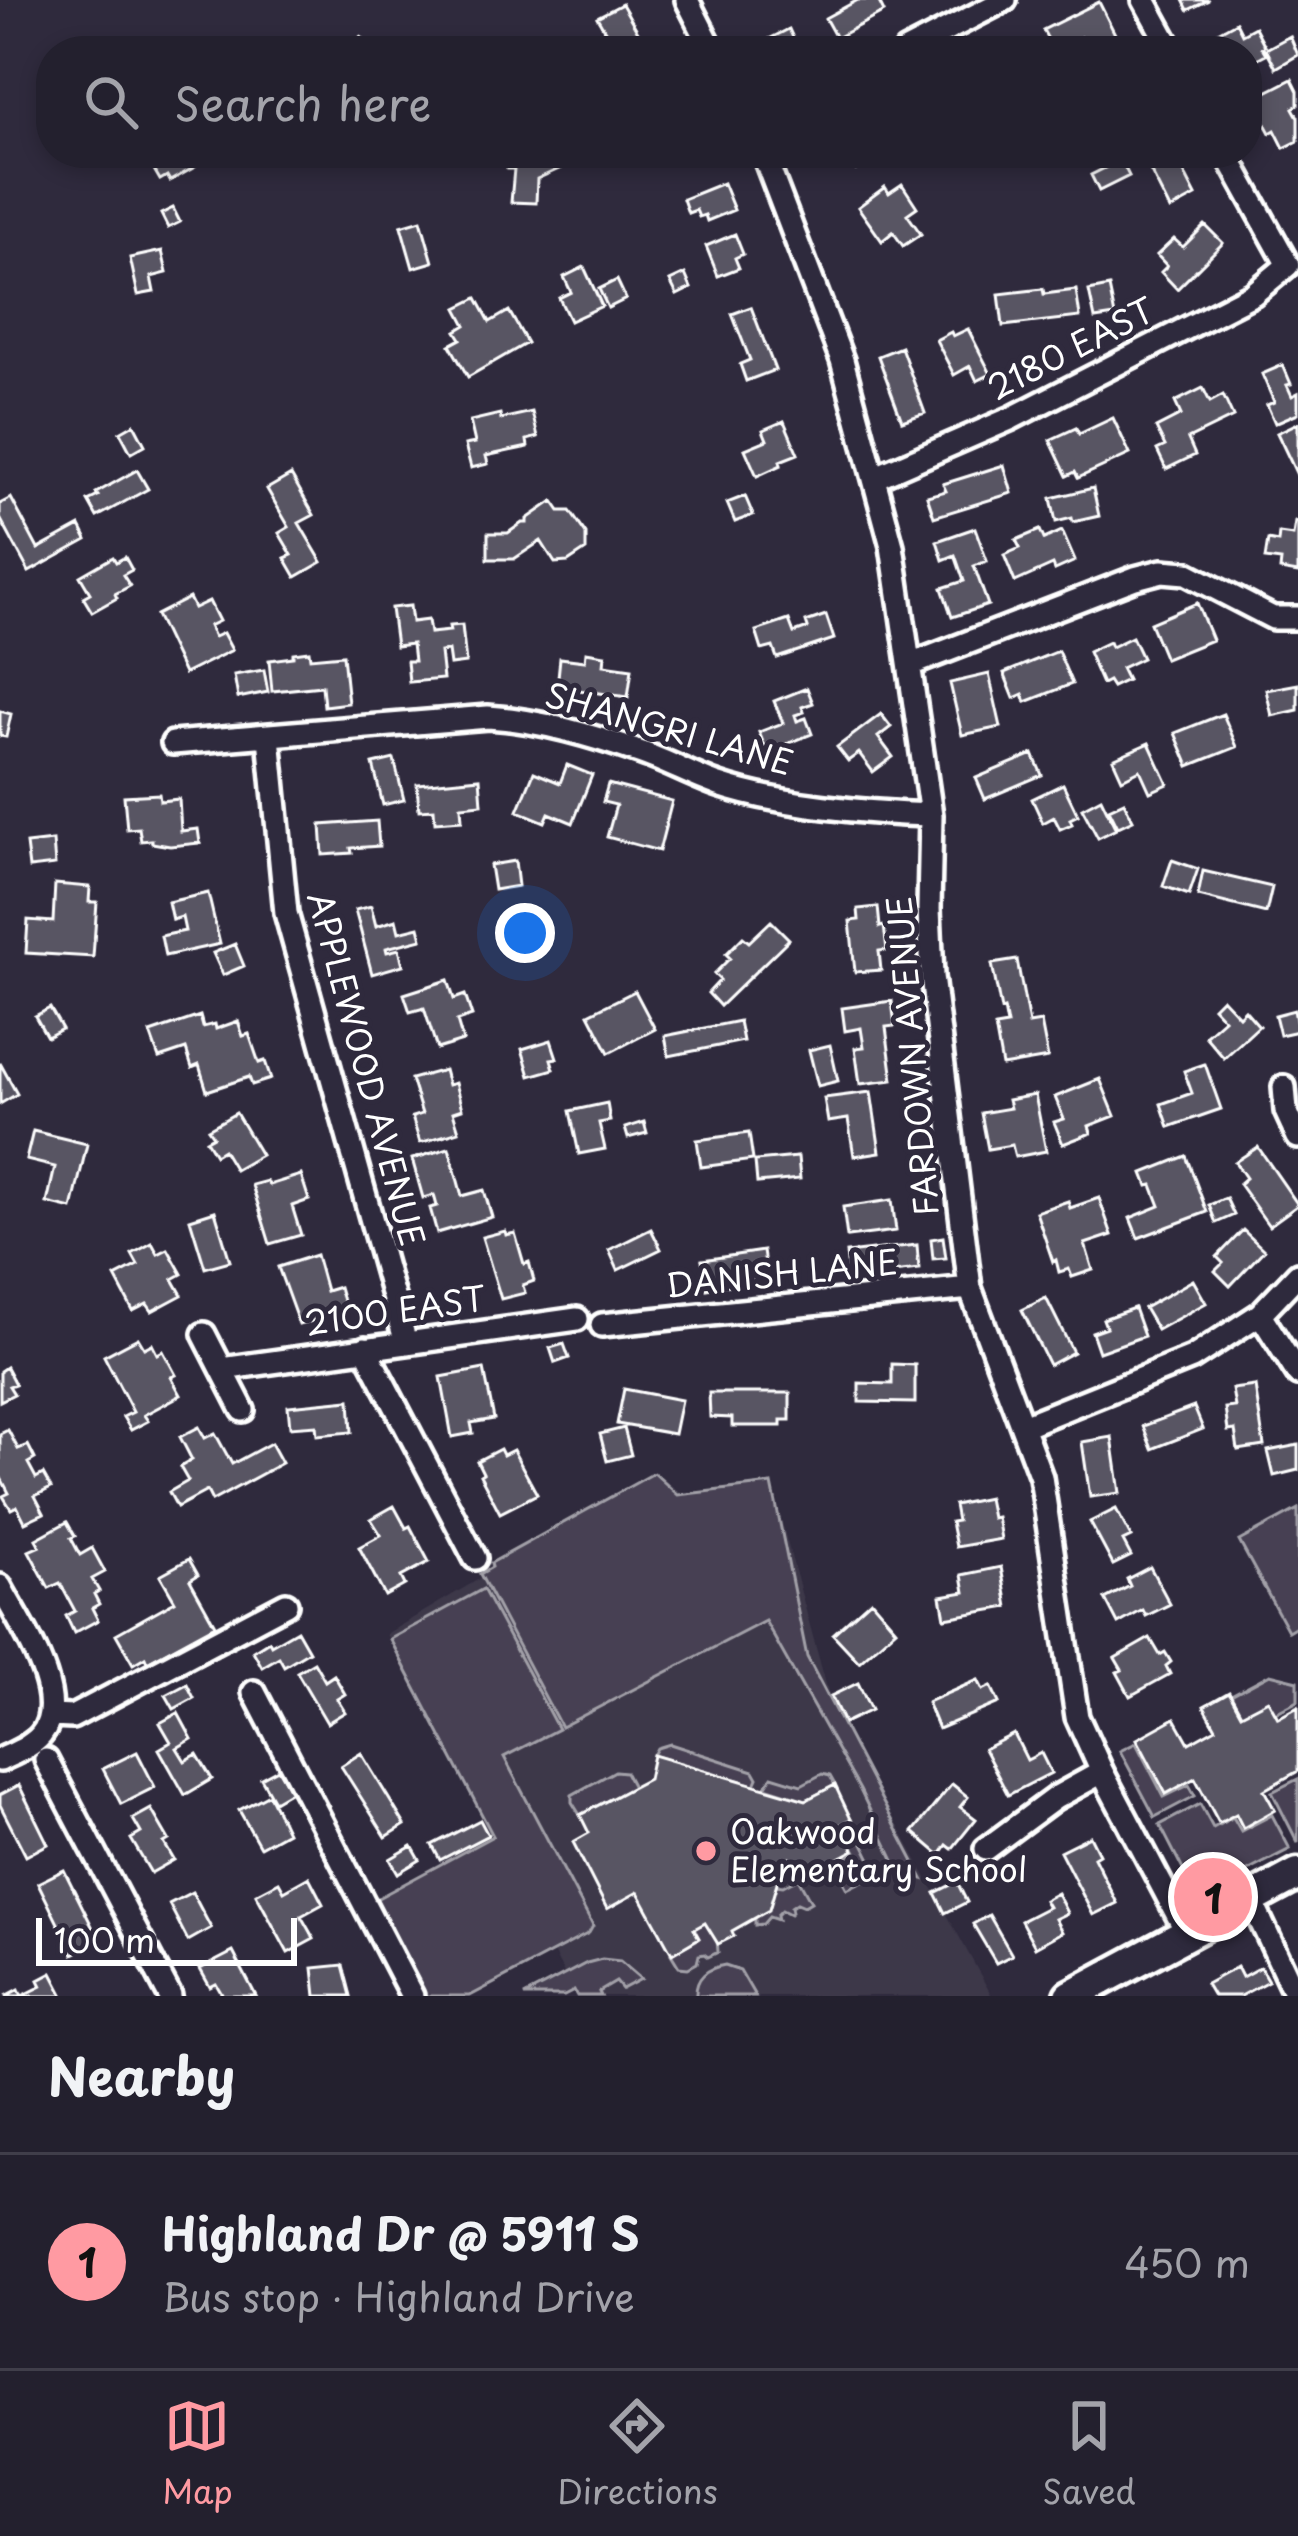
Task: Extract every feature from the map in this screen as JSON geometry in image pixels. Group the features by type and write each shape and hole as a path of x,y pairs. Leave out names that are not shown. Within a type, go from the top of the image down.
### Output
{"main road":[{"path":"1071,1996 1298,1874"}],"street":[{"path":"687,0 705,36"},
{"path":"935,36 1005,0"},
{"path":"1144,0 1164,36"},
{"name":"FARDOWN AVENUE","path":"770,168 842,360 892,546 931,815 930,956 970,1288 1044,1491 1073,1704 1081,1729 1187,1933"},
{"name":"2180 EAST","path":"874,478 1012,418 1253,294 1288,265 1234,168"},
{"path":"910,665 1162,571 1186,573 1273,618 1298,618"},
{"name":"SHANGRI LANE","path":"173,743 507,718 643,753 720,785 771,798 931,815"},
{"name":"APPLEWOOD AVENUE","path":"269,737 286,913 406,1343"},
{"path":"1284,1088 1286,1111 1298,1137"},
{"path":"1023,1426 1192,1358 1260,1314 1298,1274"},
{"name":"DANISH LANE","path":"602,1324 970,1288"},
{"path":"1260,1314 1298,1374"},
{"name":"2100 EAST","path":"222,1369 577,1319"},
{"path":"204,1334 243,1410"},
{"path":"365,1348 475,1558"},
{"path":"0,1586 46,1675 51,1696 51,1716 44,1732 0,1760"},
{"path":"51,1716 72,1717 286,1604"},
{"path":"254,1691 412,1996"},
{"path":"46,1760 170,1996"},
{"path":"986,1849 1055,1798 1102,1772"},
{"path":"1250,1898 1296,1996"}],"shaded area":[{"path":"654,1473 678,1495 772,1484 807,1657 923,1879 899,1871 860,1790 765,1621 561,1727 480,1574 491,1563"},
{"name":"Oakwood Elementary School","path":"657,1474 681,1493 773,1490 832,1706 992,1996 576,1996 386,1634"},
{"path":"1298,1509 1298,1625 1288,1631 1239,1541"},
{"path":"483,1589 558,1729 504,1757 593,1926 589,1933 470,1996 426,1996 376,1899 493,1836 390,1639"},
{"path":"1270,1674 1298,1681 1298,1701 1275,1713 1241,1714 1231,1695"},
{"path":"1136,1743 1164,1797 1189,1785 1195,1796 1155,1817 1120,1751"},
{"path":"670,1744 754,1771 755,1785 653,1755 657,1748"},
{"path":"615,1771 625,1772 633,1787 580,1815 572,1795"},
{"path":"822,1774 830,1776 835,1785 806,1800 765,1787 772,1776 801,1785"},
{"path":"1298,1779 1298,1843 1272,1792"},
{"path":"1200,1804 1213,1828 1233,1817 1241,1831 1272,1815 1290,1849 1197,1897 1160,1825"},
{"path":"851,1819 878,1873 847,1889 834,1864 856,1852 842,1824"},
{"path":"798,1878 811,1902 797,1903 790,1914 782,1910 778,1920 769,1917 755,1925 776,1885"},
{"path":"705,1923 717,1940 718,1952 699,1955 697,1963 688,1968 679,1967 671,1954 698,1939 694,1929"},
{"path":"620,1961 641,1979 622,1989 616,1982 599,1992 601,1996 577,1996 574,1991 564,1996 524,1996 587,1963"},
{"path":"725,1965 740,1970 755,1996 696,1996 704,1975"}],"building":[{"path":"858,0 878,0 884,12 840,36 835,36 825,18"},
{"path":"1183,0 1209,0 1188,10"},
{"path":"1099,2 1116,36 1046,36 1043,30"},
{"path":"622,4 640,36 608,36 597,17"},
{"path":"1236,22 1242,34 1255,27 1260,36 1213,36"},
{"path":"1290,36 1298,55 1276,68 1266,49"},
{"path":"1292,79 1298,91 1298,105 1293,108 1298,141 1284,148 1275,130 1270,133 1262,118 1262,94"},
{"path":"153,168 193,168 170,181 167,176 160,180"},
{"path":"561,168 537,179 536,203 511,202 514,169 507,169"},
{"path":"1105,168 1125,168 1129,176 1099,191 1091,175"},
{"path":"1149,168 1182,168 1196,196 1170,210"},
{"path":"723,183 734,210 707,221 696,210 688,213 683,199"},
{"path":"902,184 917,207 907,214 921,234 903,246 893,232 882,241 858,207 885,187 889,193"},
{"path":"173,208 180,222 168,228 161,214"},
{"path":"421,220 433,262 413,268 401,226"},
{"path":"1205,225 1223,243 1177,289 1161,272 1167,266 1157,255 1174,239 1183,247"},
{"path":"735,234 743,254 735,258 739,268 718,276 706,246"},
{"path":"162,251 167,273 151,277 154,292 138,295 130,258"},
{"path":"584,267 602,306 570,321 559,298 571,292 564,277"},
{"path":"685,274 691,288 677,295 670,281"},
{"path":"617,280 626,299 608,308 599,289"},
{"path":"1109,287 1115,316 1095,319 1089,291"},
{"path":"1043,289 1044,294 1076,290 1080,317 1003,326 999,294"},
{"path":"477,298 490,322 509,311 527,343 468,377 450,345 461,339 456,331 466,325 457,308"},
{"path":"751,307 775,370 746,381 740,364 750,360 732,314"},
{"path":"968,329 991,374 977,381 970,366 954,375 936,340"},
{"path":"901,347 925,413 902,421 878,356"},
{"path":"1283,365 1292,396 1298,393 1298,413 1275,423 1267,405 1274,402 1262,374"},
{"path":"1203,388 1210,402 1223,395 1233,417 1188,439 1195,455 1166,469 1157,450 1165,446 1156,428 1181,415 1175,402"},
{"path":"532,412 538,437 527,440 528,447 486,456 488,464 471,468 465,445 475,443 470,421"},
{"path":"1113,418 1130,454 1078,478 1075,472 1067,476 1050,440 1076,428 1079,434"},
{"path":"784,421 798,454 757,476 745,449 767,440 763,430"},
{"path":"1298,423 1298,477 1277,433"},
{"path":"134,424 145,445 131,453 120,432"},
{"path":"1004,465 1012,493 934,517 927,496 946,491 943,484"},
{"path":"137,470 148,489 97,517 88,501"},
{"path":"291,475 314,515 299,523 322,562 296,577 285,558 292,555 279,533 289,527 267,489"},
{"path":"1093,488 1099,516 1056,522 1051,498"},
{"path":"745,496 753,515 735,522 727,503"},
{"path":"11,498 38,549 80,526 87,540 29,572 0,518 0,504"},
{"path":"553,501 560,511 570,511 586,534 586,550 568,562 555,563 541,541 514,559 488,559 488,533 508,533"},
{"path":"1295,522 1298,573 1280,570 1281,561 1265,559 1268,540 1278,542 1279,533 1293,535"},
{"path":"975,528 987,561 974,566 988,605 952,617 942,588 964,581 955,555 943,560 937,541"},
{"path":"1040,530 1044,539 1062,531 1075,561 1015,582 1004,555 1020,548 1016,540"},
{"path":"113,557 116,562 125,557 132,570 123,575 130,586 92,612 83,597 90,593 80,576"},
{"path":"189,598 194,608 209,601 219,621 209,626 214,637 223,633 232,650 184,674 156,615"},
{"path":"1197,603 1212,640 1165,659 1150,623"},
{"path":"410,606 412,622 428,620 430,633 462,625 466,663 450,665 448,651 440,652 443,679 409,682 407,661 414,661 412,644 396,646 391,608"},
{"path":"826,615 834,639 777,658 773,647 762,650 756,631 789,620 794,633 808,628 806,622"},
{"path":"1132,637 1142,658 1121,668 1127,680 1112,687 1108,681 1102,684 1088,652"},
{"path":"309,651 310,658 343,655 348,703 324,706 322,686 272,691 269,660"},
{"path":"1058,651 1072,684 1026,702 1023,694 1014,698 1004,673"},
{"path":"586,652 605,655 604,665 632,669 628,697 557,687 560,658 585,661"},
{"path":"264,670 268,692 238,698 234,675"},
{"path":"989,674 1001,727 962,735 950,683"},
{"path":"1298,684 1298,710 1272,716 1266,690"},
{"path":"807,688 813,703 795,715 797,721 806,718 812,734 767,752 759,732 783,723 774,701"},
{"path":"0,711 11,714 6,737 0,736"},
{"path":"881,714 891,727 878,737 893,757 873,772 859,753 848,761 837,747"},
{"path":"1223,714 1237,747 1189,766 1175,733"},
{"path":"1149,743 1168,784 1150,792 1140,770 1122,779 1113,759"},
{"path":"1033,754 1042,775 985,799 976,778"},
{"path":"394,759 404,800 383,805 373,764"},
{"path":"567,765 592,775 573,823 549,813 545,822 518,811 534,772 560,783"},
{"path":"480,778 482,804 461,806 462,820 435,822 434,809 419,810 417,784"},
{"path":"608,784 672,801 659,851 607,837 616,805 603,802"},
{"path":"1063,784 1078,815 1060,829 1054,817 1043,823 1032,799"},
{"path":"159,794 160,801 179,799 181,831 198,829 200,843 170,846 141,841 139,828 127,829 124,796"},
{"path":"1101,798 1116,829 1098,838 1082,808"},
{"path":"1124,802 1133,820 1118,827 1109,809"},
{"path":"377,821 379,846 323,855 321,825"},
{"path":"53,841 55,865 29,868 26,844"},
{"path":"1172,860 1198,869 1189,895 1163,886"},
{"path":"515,861 518,886 494,890 490,865"},
{"path":"1203,871 1272,887 1266,913 1198,896"},
{"path":"55,884 90,887 89,902 97,902 93,957 26,953 28,920 53,922"},
{"path":"208,893 220,944 165,956 161,936 185,931 182,917 172,920 168,902"},
{"path":"371,906 376,926 396,920 399,932 419,927 422,939 386,948 387,952 399,949 403,965 372,974 355,910"},
{"path":"878,907 887,950 879,951 881,970 855,972 850,921 859,920 858,909"},
{"path":"771,921 789,939 720,1006 708,993 720,980 714,974 730,958 726,954 743,937 749,942"},
{"path":"235,944 244,966 223,975 213,953"},
{"path":"1017,960 1029,1024 1041,1022 1048,1058 1002,1066 995,1027 1007,1025 992,964"},
{"path":"448,980 454,999 465,995 472,1016 457,1021 463,1041 437,1049 424,1008 410,1012 404,994"},
{"path":"635,991 655,1029 609,1053 589,1014"},
{"path":"1222,998 1239,1016 1245,1010 1259,1026 1224,1058 1205,1036 1224,1019 1213,1007"},
{"path":"892,1001 895,1026 886,1027 893,1080 860,1084 855,1048 864,1047 861,1028 845,1031 842,1008"},
{"path":"50,1008 62,1029 47,1037 35,1016"},
{"path":"1294,1010 1298,1031 1280,1035 1275,1015"},
{"path":"200,1016 203,1027 215,1024 216,1029 238,1021 243,1036 249,1034 259,1063 265,1061 271,1079 252,1085 249,1077 207,1091 199,1065 192,1068 186,1049 159,1058 150,1033"},
{"path":"739,1021 743,1041 669,1056 665,1036"},
{"path":"551,1040 557,1058 551,1059 554,1069 530,1076 522,1049"},
{"path":"830,1045 838,1081 818,1086 809,1050"},
{"path":"0,1063 17,1094 0,1104"},
{"path":"1205,1064 1221,1109 1169,1127 1161,1104 1192,1093 1184,1071"},
{"path":"444,1070 448,1085 455,1083 462,1109 453,1112 459,1131 420,1143 412,1117 422,1114 411,1079"},
{"path":"1100,1079 1115,1116 1063,1144 1054,1122 1064,1119 1055,1097"},
{"path":"871,1092 880,1152 854,1156 848,1119 828,1122 824,1098"},
{"path":"1035,1095 1046,1151 1015,1157 1012,1145 988,1149 981,1113 1010,1108 1008,1100"},
{"path":"607,1103 610,1121 599,1123 605,1149 579,1154 570,1111"},
{"path":"236,1113 261,1155 235,1170 223,1150 215,1155 206,1140 213,1136 208,1129"},
{"path":"644,1122 647,1133 628,1138 625,1128"},
{"path":"33,1131 87,1144 72,1209 47,1203 55,1167 26,1160"},
{"path":"749,1133 753,1160 701,1167 697,1140"},
{"path":"1258,1147 1298,1205 1269,1226 1239,1184 1246,1178 1235,1162"},
{"path":"449,1148 462,1196 484,1190 492,1217 437,1233 430,1208 437,1206 434,1195 423,1198 412,1159"},
{"path":"1186,1156 1207,1212 1138,1238 1130,1218 1160,1206 1143,1173"},
{"path":"798,1157 800,1179 757,1183 755,1161"},
{"path":"301,1175 309,1200 292,1206 301,1235 270,1244 252,1185"},
{"path":"1099,1198 1112,1235 1085,1244 1093,1270 1072,1277 1069,1269 1059,1272 1036,1212 1068,1201 1070,1208"},
{"path":"1226,1198 1234,1215 1216,1223 1209,1205"},
{"path":"892,1200 896,1231 847,1237 843,1207"},
{"path":"215,1211 230,1261 205,1268 190,1219"},
{"path":"651,1229 661,1249 618,1270 609,1250"},
{"path":"1243,1230 1264,1250 1230,1286 1215,1271 1223,1263 1217,1257"},
{"path":"505,1231 506,1235 515,1233 534,1281 523,1285 525,1293 501,1299 482,1237"},
{"path":"943,1237 946,1258 933,1259 931,1239"},
{"path":"152,1243 158,1254 168,1249 182,1274 173,1279 182,1295 152,1311 147,1304 133,1311 115,1277 138,1265 132,1254"},
{"path":"917,1245 919,1269 849,1277 846,1253"},
{"path":"763,1251 767,1279 707,1289 702,1260"},
{"path":"316,1255 326,1291 339,1287 346,1311 299,1325 278,1267"},
{"path":"1193,1280 1206,1303 1157,1330 1144,1308"},
{"path":"1046,1298 1073,1352 1049,1365 1022,1310"},
{"path":"1134,1308 1144,1336 1099,1352 1092,1332 1106,1327 1103,1319"},
{"path":"138,1338 144,1348 152,1344 157,1354 163,1351 181,1395 144,1415 148,1421 131,1430 123,1417 133,1412 104,1356"},
{"path":"564,1344 569,1358 555,1363 550,1348"},
{"path":"892,1364 915,1365 915,1403 859,1402 859,1383 892,1384"},
{"path":"6,1367 15,1384 9,1386 14,1394 0,1401 0,1371"},
{"path":"484,1369 494,1419 471,1423 473,1433 452,1437 441,1377"},
{"path":"1255,1386 1264,1446 1238,1450 1235,1430 1228,1431 1225,1408 1235,1407 1232,1389"},
{"path":"624,1389 681,1400 674,1434 617,1424"},
{"path":"709,1393 790,1393 790,1420 781,1420 781,1426 732,1426 732,1418 710,1417"},
{"path":"350,1400 352,1432 317,1435 316,1425 290,1427 288,1406"},
{"path":"1194,1407 1203,1429 1152,1449 1143,1426"},
{"path":"199,1427 205,1438 215,1433 232,1464 271,1443 282,1463 212,1501 207,1491 177,1507 169,1492 188,1481 180,1467 192,1460 180,1437"},
{"path":"624,1428 631,1455 607,1461 600,1434"},
{"path":"8,1430 18,1449 28,1445 35,1459 28,1463 36,1478 43,1474 51,1488 35,1496 44,1513 25,1522 17,1506 11,1509 3,1496 9,1493 0,1476 0,1434"},
{"path":"1112,1437 1120,1493 1090,1497 1082,1442"},
{"path":"1298,1445 1298,1470 1274,1476 1268,1451"},
{"path":"500,1449 503,1455 513,1450 537,1494 500,1513 477,1461"},
{"path":"988,1498 1001,1539 956,1547 951,1522 957,1521 954,1505"},
{"path":"394,1506 429,1562 401,1577 405,1585 385,1596 359,1547 381,1535 371,1519"},
{"path":"1116,1509 1131,1537 1123,1541 1131,1556 1113,1565 1090,1522"},
{"path":"67,1522 80,1555 92,1548 105,1572 92,1579 99,1591 94,1594 99,1604 92,1608 98,1620 74,1633 66,1616 75,1611 60,1583 49,1588 29,1551 40,1546 36,1539"},
{"path":"189,1559 198,1575 190,1580 215,1625 147,1662 145,1657 133,1664 116,1634 175,1601 160,1575"},
{"path":"1001,1567 1008,1607 945,1618 941,1596 965,1592 962,1575"},
{"path":"1150,1567 1170,1604 1146,1616 1143,1610 1118,1624 1105,1599 1130,1586 1127,1579"},
{"path":"871,1600 896,1629 859,1662 833,1634"},
{"path":"297,1630 309,1651 284,1666 279,1657 262,1667 253,1651"},
{"path":"1150,1638 1160,1655 1165,1652 1171,1662 1166,1666 1170,1674 1130,1696 1115,1658"},
{"path":"314,1662 325,1681 334,1675 345,1694 337,1699 345,1712 327,1723 297,1672"},
{"path":"978,1680 983,1690 991,1686 999,1703 938,1729 927,1702"},
{"path":"858,1683 871,1710 844,1723 831,1696"},
{"path":"187,1684 194,1698 174,1709 166,1695"},
{"path":"1229,1692 1241,1714 1268,1700 1278,1718 1298,1707 1298,1771 1264,1790 1275,1810 1243,1828 1236,1814 1219,1823 1195,1778 1166,1794 1137,1739 1175,1718 1189,1743 1216,1728 1204,1706"},
{"path":"178,1713 192,1739 177,1748 185,1761 197,1754 212,1779 185,1795 159,1749 171,1742 160,1723"},
{"path":"1014,1734 1027,1760 1041,1753 1051,1773 1008,1795 984,1749"},
{"path":"137,1752 155,1787 121,1804 103,1769"},
{"path":"361,1753 405,1825 386,1837 341,1766"},
{"path":"653,1755 806,1800 835,1785 851,1819 840,1825 854,1850 801,1879 790,1858 783,1862 769,1910 718,1944 705,1923 694,1929 699,1938 672,1954 638,1892 607,1909 573,1842 589,1833 580,1815 648,1779"},
{"path":"278,1769 291,1791 274,1801 261,1778"},
{"path":"952,1784 968,1797 960,1807 976,1819 952,1849 947,1845 940,1855 913,1832"},
{"path":"19,1785 48,1844 26,1856 0,1805 0,1795"},
{"path":"269,1794 287,1832 260,1847 239,1810"},
{"path":"151,1809 169,1840 164,1843 174,1860 151,1873 131,1839 141,1833 133,1819"},
{"path":"480,1820 488,1835 440,1860 432,1845"},
{"path":"1090,1836 1099,1854 1094,1857 1117,1903 1093,1915 1060,1851"},
{"path":"412,1846 420,1860 398,1873 390,1859"},
{"path":"64,1870 99,1940 73,1954 38,1883"},
{"path":"309,1877 323,1904 301,1916 314,1939 288,1953 256,1894 279,1882 284,1891"},
{"path":"957,1882 967,1902 945,1913 935,1893"},
{"path":"192,1892 211,1928 188,1941 169,1904"},
{"path":"1057,1893 1067,1913 1055,1919 1062,1932 1035,1947 1021,1921 1048,1907 1044,1900"},
{"path":"989,1915 1012,1955 996,1963 973,1924"},
{"path":"233,1952 256,1996 223,1996 216,1984 210,1987 200,1969"},
{"path":"343,1965 351,1996 316,1996 313,1968"},
{"path":"1237,1967 1242,1977 1260,1967 1268,1981 1240,1996 1213,1996 1206,1984"},
{"path":"52,1973 64,1996 22,1996 42,1986 39,1980"}],"place":[{"name":"Oakwood Elementary School","path":"706,1851"},
{"name":"Highland Dr @ 5911 S","path":"1213,1897"}]}
